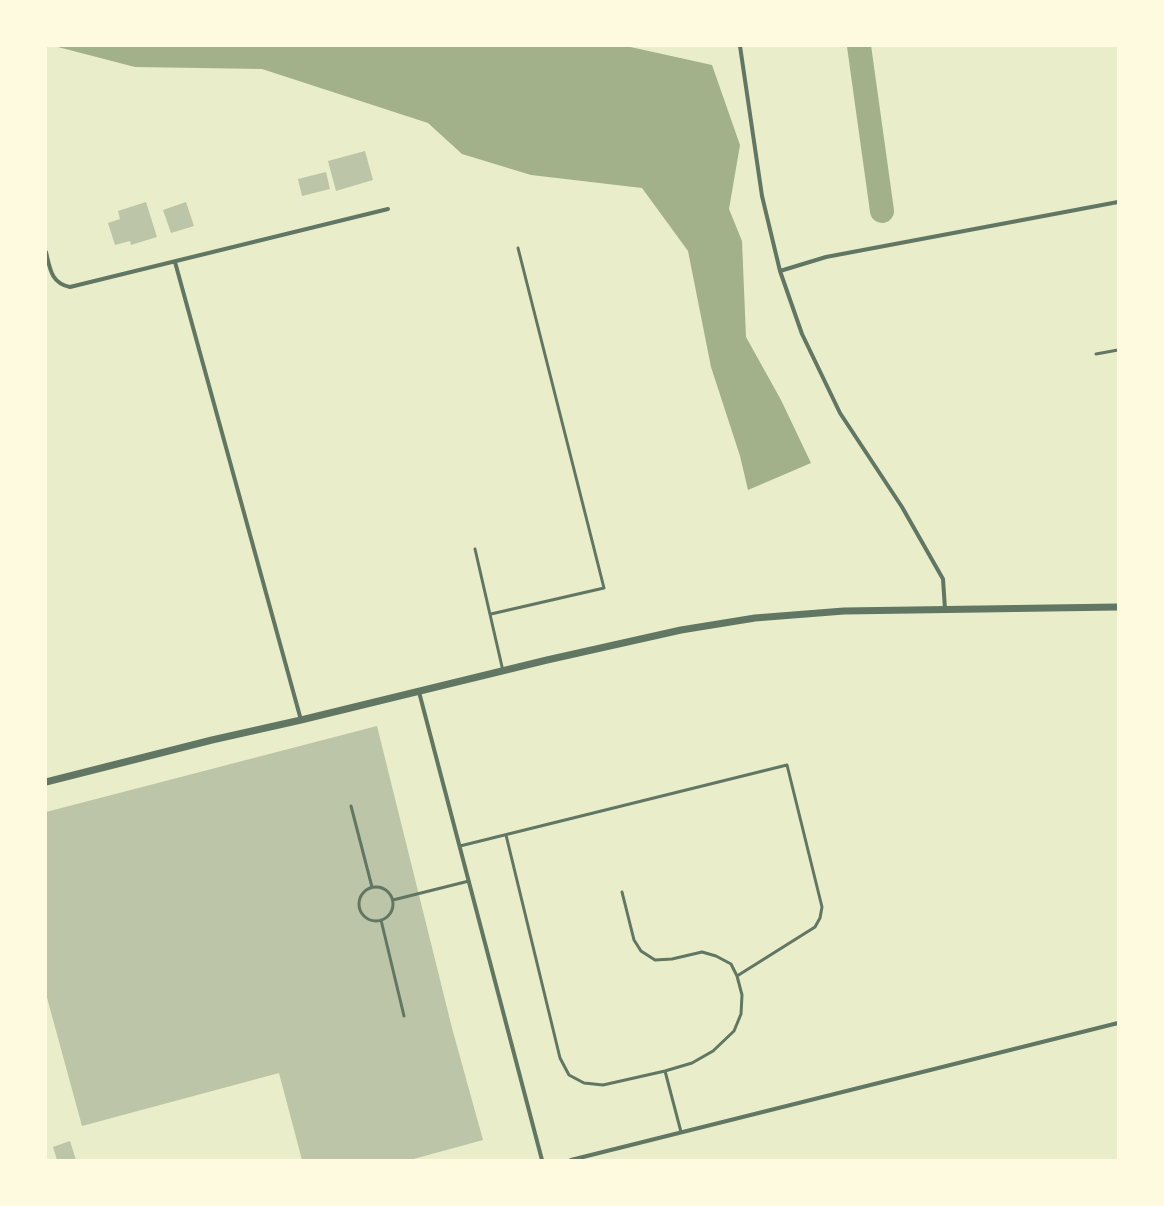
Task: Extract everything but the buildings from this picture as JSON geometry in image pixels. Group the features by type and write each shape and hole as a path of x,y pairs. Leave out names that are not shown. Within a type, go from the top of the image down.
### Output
{"street":[{"path":"740,46 762,196 780,271 802,334 840,413 902,506 943,579 945,609"},
{"path":"780,271 826,257 1118,202"},
{"path":"46,252 54,279 63,285 70,287 388,209"},
{"path":"175,262 301,720"},
{"path":"46,782 212,740 681,630 755,618 844,611 1118,607"},
{"path":"419,692 542,1160"},
{"path":"571,1160 1118,1023"}],"lane":[{"path":"491,614 604,588 518,248"},
{"path":"1096,354 1118,350"},
{"path":"475,549 503,671"},
{"path":"460,846 787,765 822,907 820,918 815,927 737,976"},
{"path":"351,806 372,887"},
{"path":"506,835 560,1058 569,1075 584,1083 603,1084 665,1071 692,1062 713,1051 734,1031 741,1014 742,995 737,976 731,964 716,956 702,952 672,959 655,960 641,951 634,940 622,892"},
{"path":"393,900 469,881"},
{"path":"372,887 384,889 389,893 393,900 393,908 390,914 381,920 373,921 364,916 358,906 361,894 372,887"},
{"path":"381,920 404,1016"},
{"path":"665,1071 681,1132"}],"shaded area":[{"path":"54,46 626,46 712,65 740,145 729,209 742,241 746,337 781,400 811,463 748,490 740,456 711,367 688,251 642,188 531,175 462,154 428,123 262,69 135,67"}],"waterway":[{"path":"859,46 882,211"}]}
